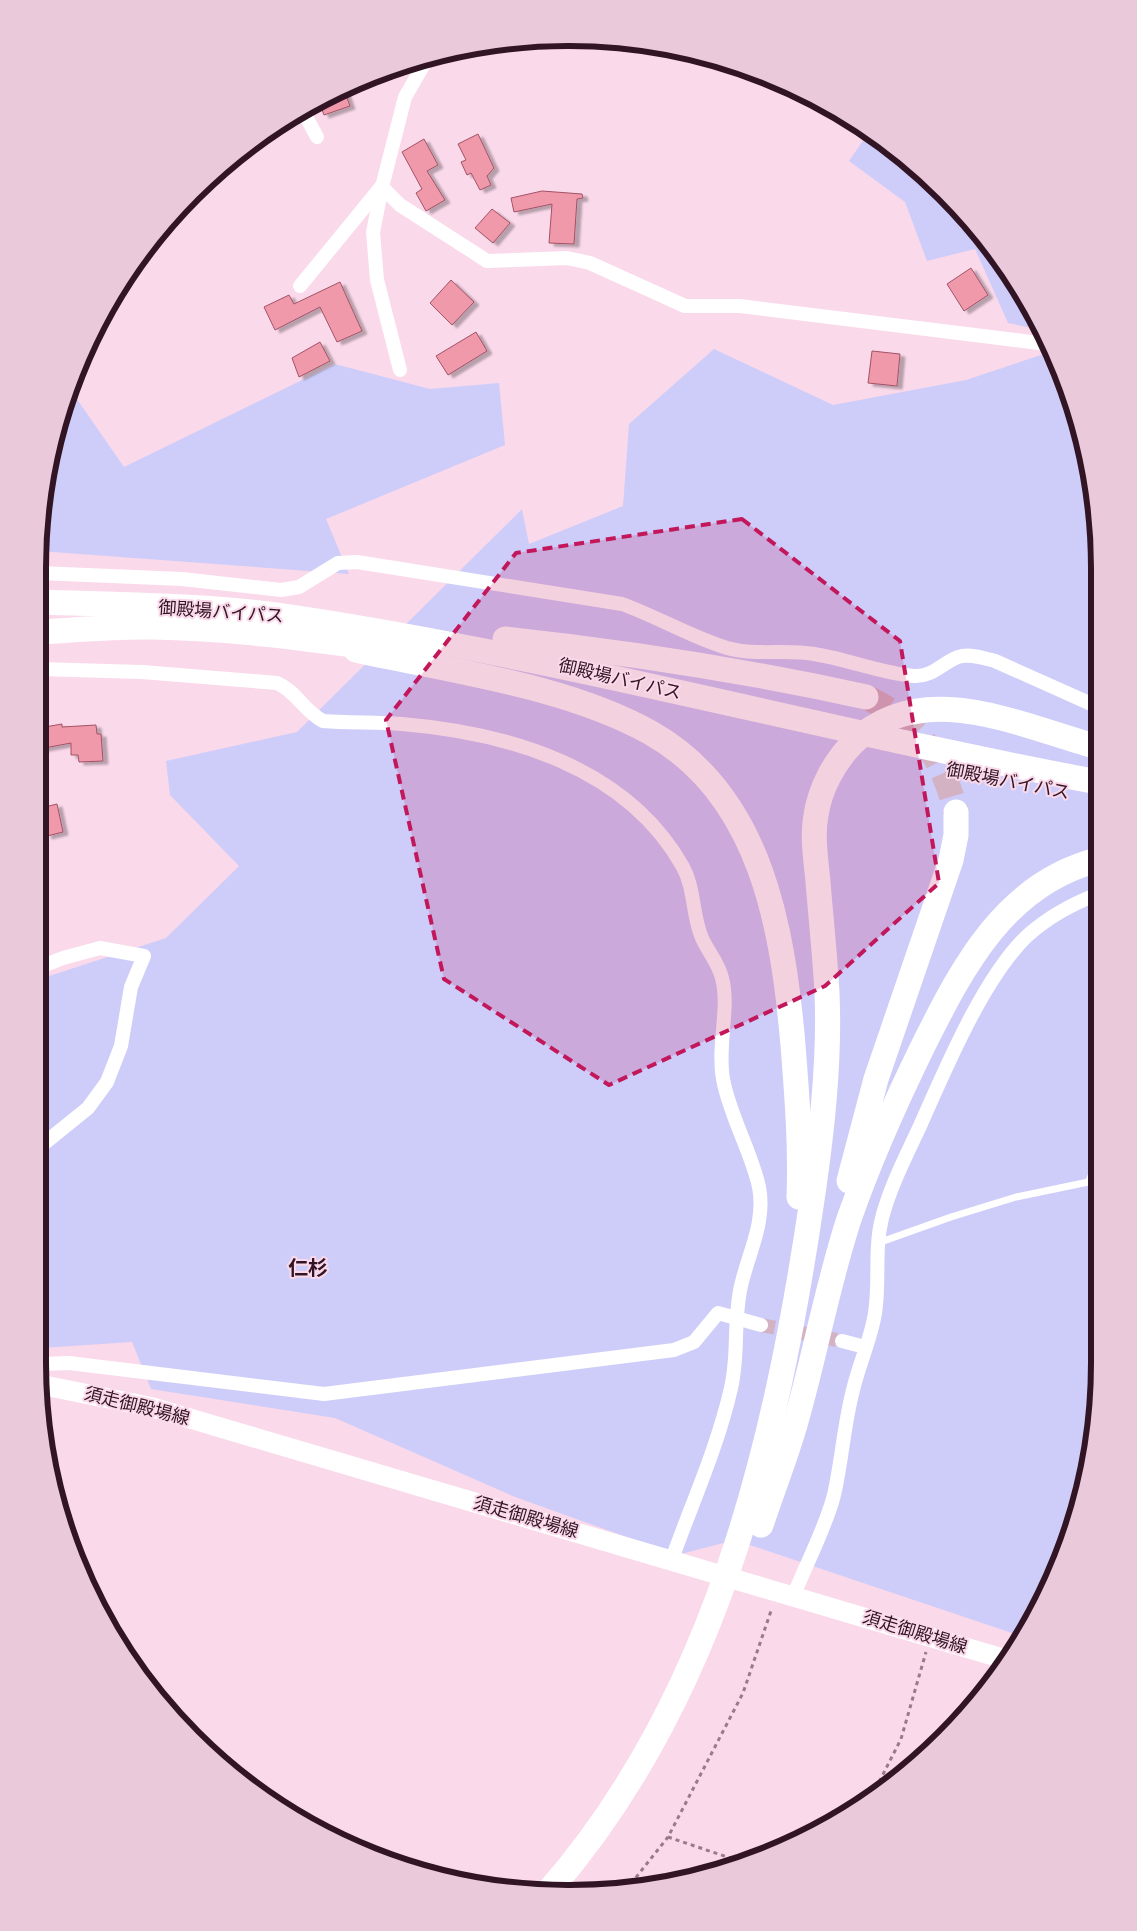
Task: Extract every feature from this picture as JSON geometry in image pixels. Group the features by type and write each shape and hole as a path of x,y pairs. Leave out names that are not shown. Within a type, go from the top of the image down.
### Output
{"highway":[{"name":"御殿場バイパス","path":"46,602 202,608 421,654 556,679 964,773 1091,798"},
{"name":"御殿場バイパス","path":"46,632 150,627 294,627 541,661 968,758 1091,781"},
{"path":"294,627 555,645 675,662 866,698"},
{"path":"294,627 575,700 652,734 685,757 713,786 736,817 754,851 767,891 780,943 788,990 796,1086 800,1179 794,1311"},
{"path":"748,1537 794,1311 822,1127 827,997 814,844 816,815 823,787 836,764 851,745 869,730 889,718 916,710 940,708 968,710 1091,745"},
{"path":"781,1463 855,1155 900,1002 951,860 956,835 956,812"},
{"path":"572,1885 614,1829 659,1761 709,1664 723,1608 748,1537 781,1463 798,1416 849,1220 870,1163 902,1090 940,1012 962,971 990,929 1018,900 1051,878 1091,863"},
{"path":"554,1885 606,1815 645,1755 723,1608"}],"main road":[{"name":"須走御殿場線","path":"47,1386 151,1407 672,1559 1000,1658"}],"street":[{"path":"400,370 377,280 373,232 382,187 405,97 422,67"},
{"path":"306,116 316,138"},
{"path":"300,286 382,187"},
{"path":"382,187 400,205 487,261 567,258 582,261 685,306 740,306 1039,343"},
{"path":"46,573 182,579 281,590 299,587 338,563 358,562 622,604 651,615 699,638 728,648 752,653 787,651 814,654 916,676 934,673 960,656 979,656 995,661 1091,704"},
{"path":"46,668 142,672 276,683 286,687 312,715 323,721 395,723 488,737 569,763 596,778 644,816 669,844 685,871 702,938 719,968 725,994 721,1031 724,1081 759,1187 760,1208 758,1230 740,1287 732,1384 724,1414 672,1559"},
{"path":"786,1593 833,1498 844,1452 852,1392 875,1316 878,1288 878,1243 883,1217 904,1160 940,1082 990,984 1026,937 1049,918 1075,903 1091,897"},
{"path":"46,965 62,958 100,948 144,956 131,987 121,1046 107,1082 88,1108 46,1142"},
{"path":"46,1364 69,1363 324,1394 674,1350 694,1342 718,1313 761,1325"},
{"path":"842,1341 865,1347"}],"lane":[{"path":"878,1243 951,1216 1016,1197 1089,1181 1091,1176"}],"path":[{"path":"634,1880 668,1837 743,1693 786,1593"},
{"path":"879,1782 901,1739 931,1637"},
{"path":"668,1837 731,1858"}],"highlighted area":[{"path":"742,519 900,641 939,883 825,986 609,1085 444,979 386,720 516,553"}],"shaded area":[{"path":"865,138 913,176 938,199 983,251 1003,278 1032,328 1008,323 975,249 927,261 905,202 849,161"},
{"path":"714,349 833,405 966,380 1044,354 1063,401 1081,467 1090,534 1091,568 1090,1397 1081,1464 1063,1530 1037,1593 1015,1634 735,1540 677,1555 515,1497 335,1418 151,1389 132,1342 46,1348 46,977 166,938 239,866 170,795 166,761 297,732 522,509 529,544 623,506 629,424"},
{"path":"335,364 430,389 499,383 505,445 326,519 349,574 46,552 56,467 76,397 124,467"}],"building":[{"path":"347,96 350,106 324,115 322,109"},
{"path":"478,134 494,168 487,176 491,185 480,190 471,173 467,175 461,162 466,160 458,144"},
{"path":"424,139 438,165 427,171 445,200 426,211 416,193 422,189 402,152"},
{"path":"542,191 582,194 583,198 577,199 574,244 549,243 552,204 514,212 511,198"},
{"path":"492,209 510,223 493,243 475,228"},
{"path":"971,268 988,295 964,311 947,284"},
{"path":"451,280 474,302 452,325 430,303"},
{"path":"340,282 362,331 337,342 320,307 275,330 264,307 289,295 294,304"},
{"path":"476,332 487,351 448,375 436,356"},
{"path":"320,342 330,361 299,377 292,358"},
{"path":"872,351 900,354 897,386 868,383"},
{"path":"62,724 62,727 96,725 97,734 101,734 103,761 79,762 78,755 71,755 71,743 46,748 46,727"},
{"path":"57,804 63,832 47,836 46,807"}],"tunnel":[{"path":"866,697 900,718 926,743 943,774 956,812"},
{"path":"761,1325 842,1341"}],"district":[{"name":"仁杉","path":"308,1268"}]}
